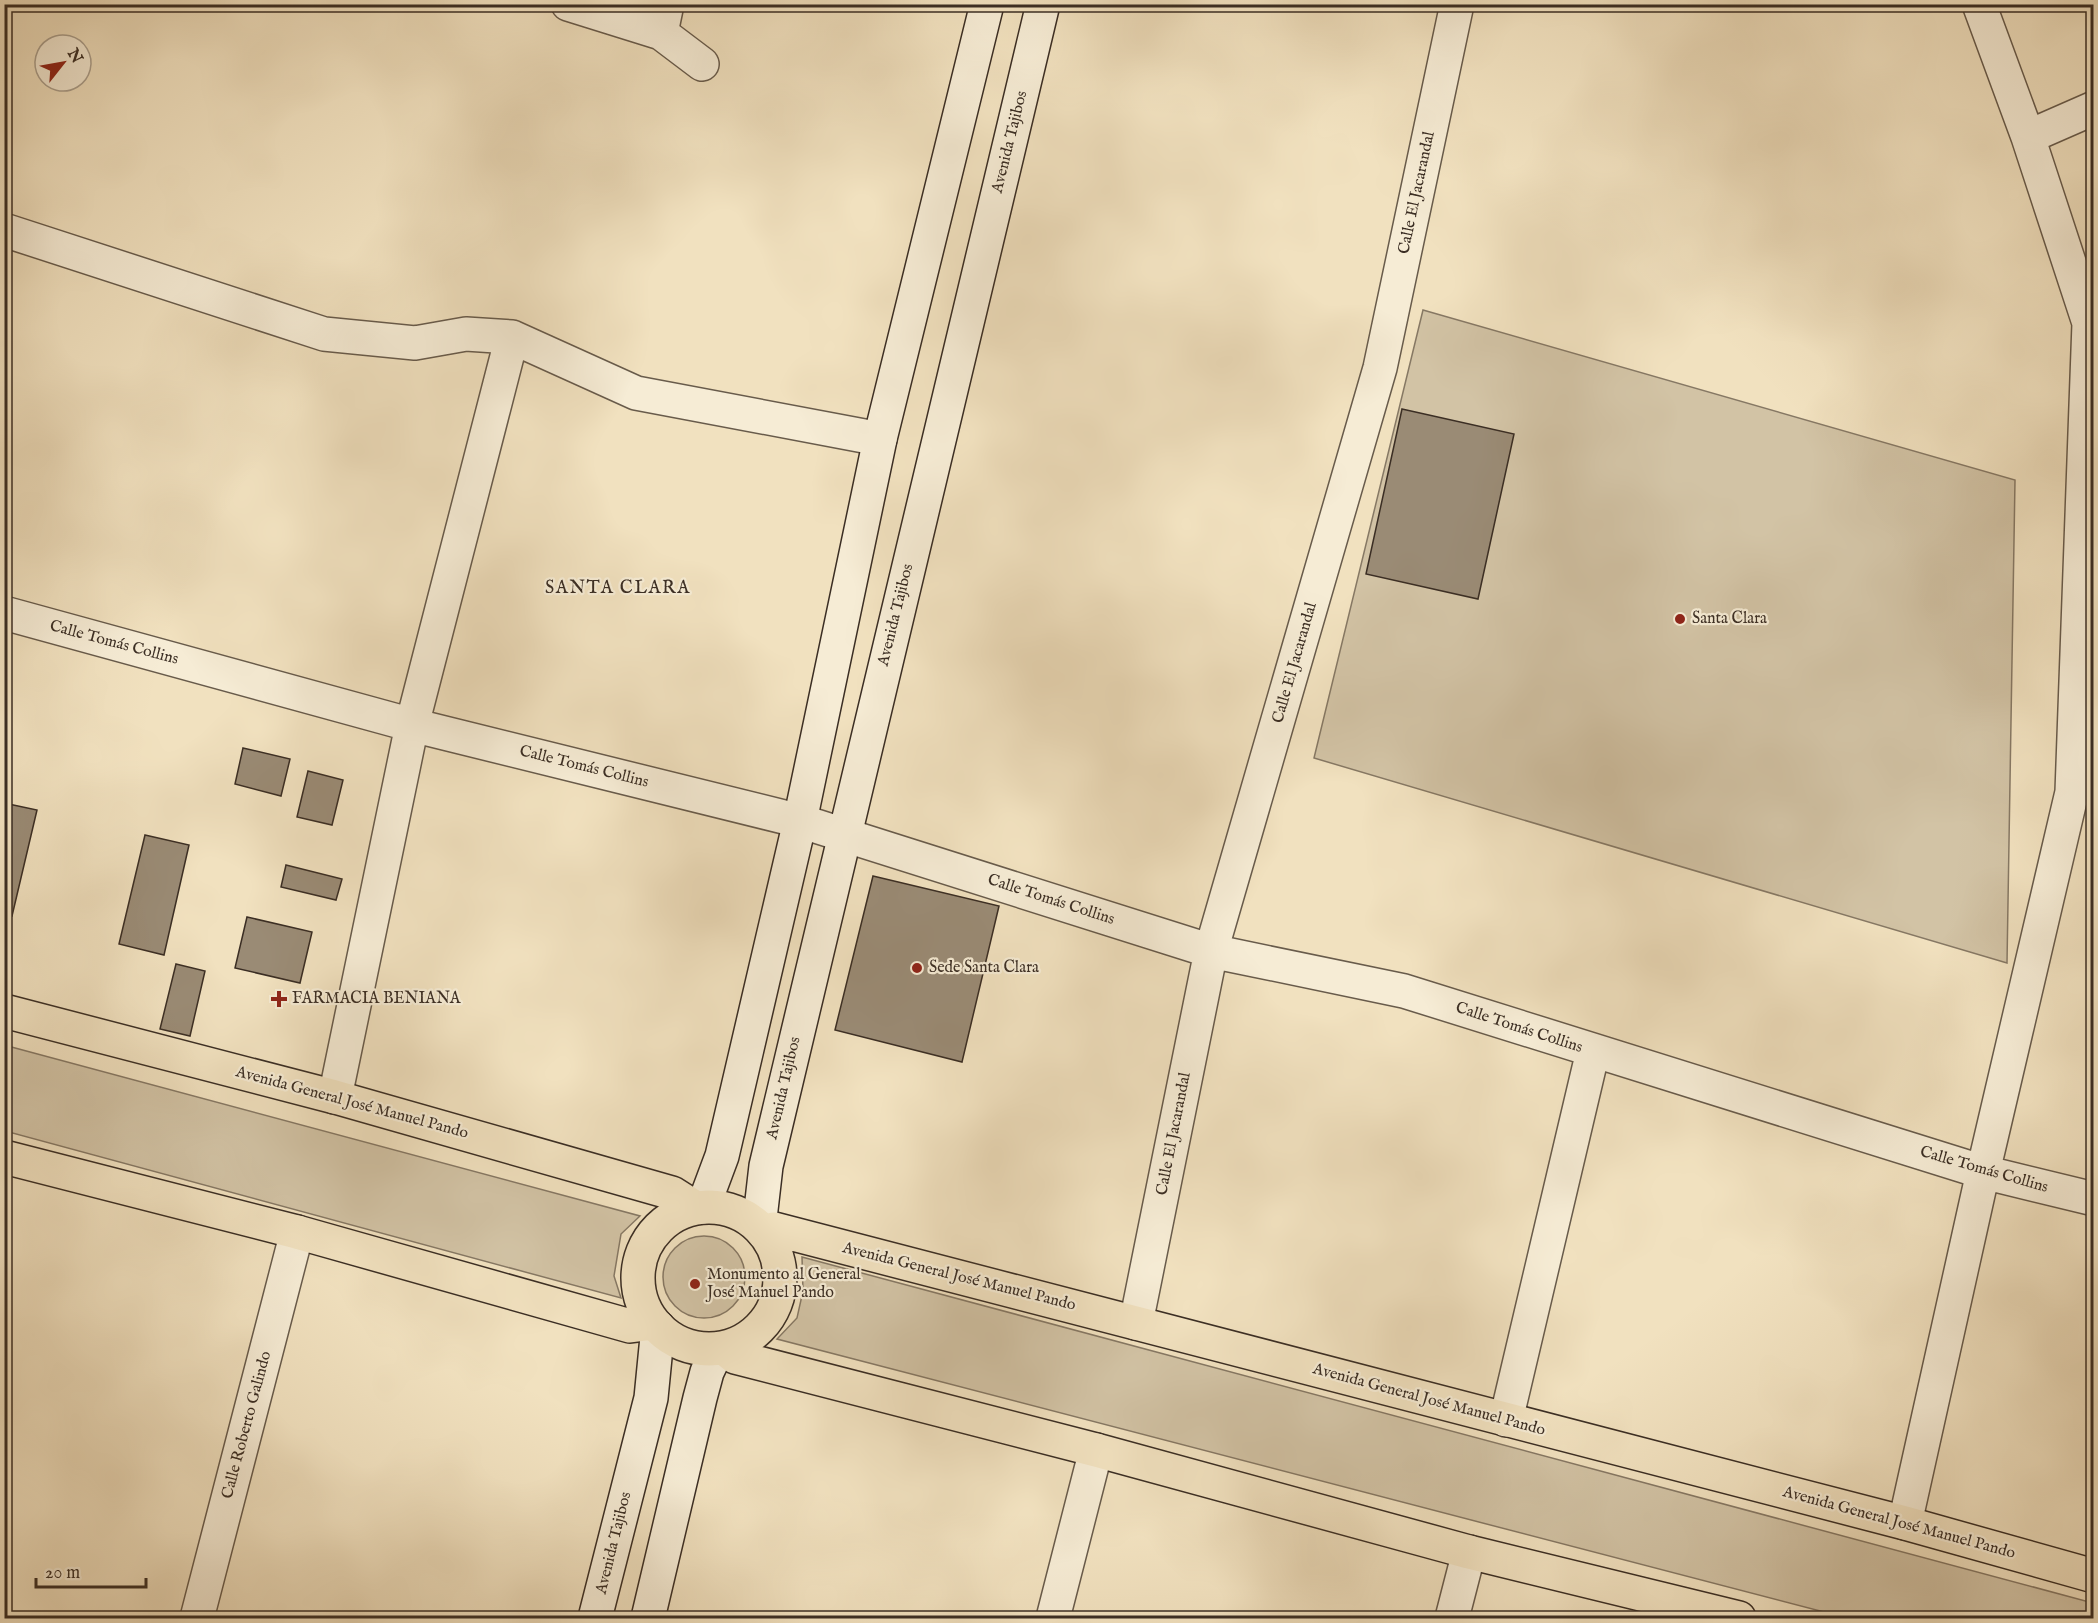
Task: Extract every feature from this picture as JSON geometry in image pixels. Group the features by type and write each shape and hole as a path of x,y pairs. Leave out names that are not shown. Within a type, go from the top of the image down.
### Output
{"main road":[{"name":"Avenida General José Manuel Pando","path":"4,1011 335,1097 672,1193 699,1207"},
{"path":"4,1157 297,1232 630,1326 656,1325"},
{"path":"699,1207 724,1208 743,1215 761,1229 774,1250 780,1270 779,1291 772,1311 760,1328 743,1341 721,1348 702,1349 671,1338 656,1325 643,1305 638,1285 639,1264 646,1244 658,1227 675,1215 699,1207"},
{"name":"Avenida General José Manuel Pando","path":"761,1229 774,1230 1136,1323 1905,1523 2094,1576"},
{"path":"721,1348 735,1357 1096,1450 1469,1552 1739,1618"}],"street":[{"path":"568,4 664,19 702,64"},
{"path":"699,1207 722,1156 800,821 880,438 987,4"},
{"name":"Avenida Tajibos","path":"761,1229 766,1166 1043,4"},
{"name":"Calle El Jacarandal","path":"1136,1323 1211,951 1380,368 1456,4"},
{"path":"1905,1523 1983,1172 2083,795 2090,322 2028,136 1979,4"},
{"path":"2028,136 2094,108"},
{"path":"4,230 324,334 415,343 466,334 512,337 636,393 880,438"},
{"path":"335,1097 412,724 512,337"},
{"name":"Calle Tomás Collins","path":"4,613 412,724 800,821 1211,951 1404,991 1593,1052 1983,1172 2094,1199"},
{"path":"1506,1420 1593,1052"},
{"name":"Calle Roberto Galindo","path":"197,1618 297,1232"},
{"name":"Avenida Tajibos","path":"595,1618 651,1398 656,1325"},
{"path":"648,1618 707,1372 721,1348"},
{"path":"1053,1618 1096,1450"},
{"path":"1452,1618 1469,1552"}],"shaded area":[{"name":"Santa Clara","path":"1423,310 2015,480 2007,963 1314,758"},
{"path":"4,1045 640,1216 621,1234 614,1276 621,1298 5,1131"},
{"path":"704,1236 720,1239 733,1248 742,1261 745,1277 742,1293 733,1306 720,1315 704,1318 688,1315 675,1306 666,1293 663,1277 666,1261 675,1248 688,1239"},
{"path":"802,1257 2093,1603 2093,1618 1847,1618 777,1339 797,1318 803,1291"}],"building":[{"path":"1402,409 1514,434 1478,599 1366,574"},
{"path":"243,748 290,759 281,796 235,784"},
{"path":"308,771 343,780 332,825 297,817"},
{"path":"4,803 37,810 12,916 4,914"},
{"path":"145,835 189,845 164,955 119,944"},
{"path":"286,865 342,879 336,900 281,887"},
{"name":"Sede Santa Clara","path":"873,876 999,906 962,1062 835,1030"},
{"path":"247,917 312,932 300,983 235,968"},
{"path":"176,964 205,971 190,1036 160,1029"}],"place":[{"name":"Santa Clara","path":"1680,619"},
{"name":"Sede Santa Clara","path":"917,968"},
{"name":"FARMACIA BENIANA","path":"279,999"},
{"name":"Monumento al General José Manuel Pando","path":"695,1284"}],"district":[{"name":"SANTA CLARA","path":"618,588"}]}
